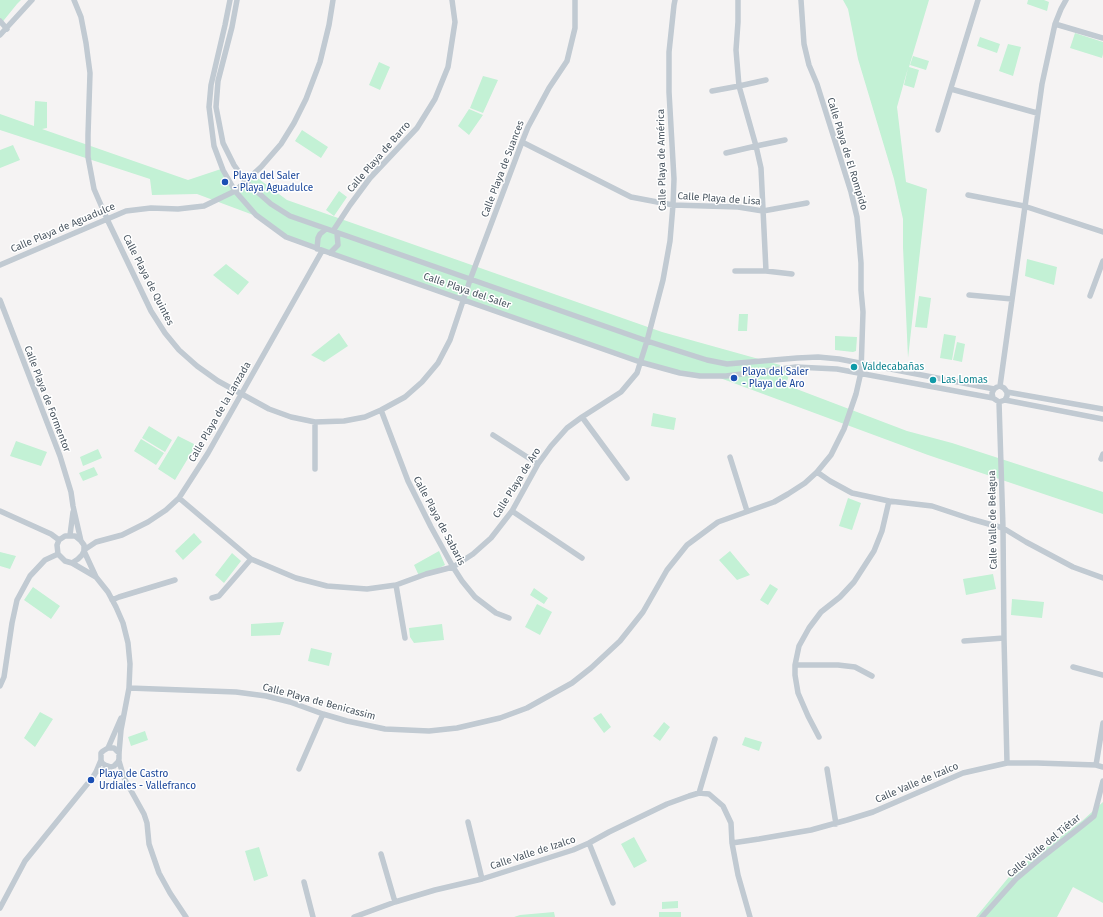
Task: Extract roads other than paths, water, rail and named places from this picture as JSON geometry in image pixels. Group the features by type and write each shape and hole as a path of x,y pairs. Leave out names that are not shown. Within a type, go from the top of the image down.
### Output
{"street":[{"path":"0,36 32,0"},
{"name":"Calle Playa de Quintes","path":"74,0 80,17 86,43 90,73 88,157 94,189 151,310 165,333 179,350 197,366 218,381 269,409 291,417 315,422 344,421 364,417 382,410 405,396 422,382 438,363 450,340 470,280"},
{"name":"Calle Playa del Saler","path":"230,0 211,85 209,106 214,146 223,170 235,191 256,215 286,237 640,362 680,373 700,376 726,376 796,367 837,368 993,398"},
{"name":"Calle Playa del Saler","path":"237,0 232,27 218,81 216,107 223,143 234,165 246,182 270,204 290,216 470,280 707,360 727,364 818,357 839,359 907,373 997,387"},
{"name":"Calle Playa de Aguadulce","path":"0,265 126,211 151,208 178,209 204,206 235,191 261,167 280,144 294,123 306,99 320,62 329,25 333,0"},
{"name":"Calle Playa de Barro","path":"335,232 350,205 370,178 417,128 435,99 448,67 455,22 452,0"},
{"name":"Calle Playa de Suances","path":"470,280 528,126 549,88 567,61 575,28 575,0"},
{"name":"Calle Playa de América","path":"647,341 663,280 670,241 674,205 669,52 674,5 676,0"},
{"path":"738,0 736,50 739,86 761,168 766,271"},
{"name":"Calle Playa de El Rompido","path":"801,0 804,44 809,65 817,84 851,192 857,217 863,312 862,364"},
{"path":"938,130 978,0"},
{"path":"1066,0 1055,24 1042,84 1012,299 997,387 992,393 993,398 996,400 1103,419"},
{"path":"0,21 7,29"},
{"path":"1055,24 1103,38"},
{"path":"712,91 766,80"},
{"path":"951,89 1037,113"},
{"path":"726,154 785,140"},
{"name":"Calle Playa de Lisa","path":"522,142 631,197 674,205 738,207 763,211 807,203"},
{"path":"968,195 1024,206 1103,232"},
{"path":"320,250 318,238 326,229"},
{"path":"330,253 338,245 335,232"},
{"name":"Calle Playa de la Lanzada","path":"96,542 122,535 148,522 180,498 208,453 320,250"},
{"path":"1090,296 1103,261"},
{"path":"735,271 766,271 792,274"},
{"path":"969,295 1012,299"},
{"name":"Calle Playa de Formentor","path":"0,300 60,456 71,492 73,506 84,545 84,551 96,577"},
{"name":"Calle Playa de Aro","path":"180,498 251,559 296,578 327,586 367,589 396,585 426,574 454,567 473,554 491,538 512,511 538,464 567,428 621,392 637,373 647,341"},
{"name":"Calle Playa de Benicassim","path":"129,688 236,692 266,696 290,702 347,722 385,729 429,731 457,728 500,718 527,708 572,682 591,668 620,641 643,612 666,570 687,545 718,522 774,502 788,494 818,472 831,455 844,429 856,394 862,364"},
{"path":"906,381 907,373"},
{"path":"997,387 1004,388 1007,392 1103,409"},
{"path":"1002,401 1007,396 1007,392"},
{"name":"Calle Valle de Belagua","path":"1002,401 1004,638 1007,763"},
{"name":"Calle Playa de Sabaris","path":"382,410 408,481 431,527 462,582 475,598 496,613 509,618"},
{"path":"582,417 627,478"},
{"path":"315,422 315,469"},
{"path":"493,435 538,464"},
{"path":"730,457 747,511"},
{"path":"818,472 830,481 852,493 889,501 932,506 1003,528 1073,567 1103,578"},
{"path":"819,737 798,693 795,665 799,646 809,628 821,612 840,597 854,582 874,551 882,531 889,501"},
{"name":"Calle Playa de Formentor","path":"70,535 73,506"},
{"path":"0,511 51,534 59,540"},
{"path":"512,511 582,558"},
{"path":"96,542 82,541 75,536 70,535 65,536 59,540 57,545 58,554 65,560 96,577 112,600 123,623 128,643 130,664 129,688 121,730 119,761 124,778 144,814 147,823 149,844 159,873 186,917"},
{"path":"72,563 96,542"},
{"path":"0,686 4,677 17,600 30,576 45,560 58,554"},
{"path":"212,598 219,596 251,559"},
{"path":"112,600 175,580"},
{"path":"396,585 405,638"},
{"path":"964,642 1004,638"},
{"path":"795,665 838,665 855,667 872,676"},
{"path":"1073,667 1103,675"},
{"path":"108,748 126,707"},
{"path":"299,769 323,714"},
{"path":"1096,765 1103,723"},
{"path":"715,739 699,793 709,794 723,806 731,823 732,843 738,875 750,917"},
{"path":"0,908 25,861 96,772 101,760 101,753 105,749 114,748 119,753"},
{"path":"101,760 105,765 112,766 124,778"},
{"path":"96,772 112,766 119,761"},
{"name":"Calle Valle de Izalco","path":"732,843 759,840 836,824 873,812 963,773 1007,763 1096,765 1103,767"},
{"path":"827,769 836,824"},
{"name":"Calle Valle del Tiétar","path":"982,917 1016,879 1094,816 1103,781"},
{"name":"Calle Valle de Izalco","path":"355,917 395,902 435,890 482,879 573,850 667,804 699,793"},
{"name":"Calle Valle de Izalco","path":"468,822 482,879"},
{"name":"Calle Valle de Izalco","path":"589,843 613,902"},
{"path":"381,854 395,902"},
{"path":"304,882 313,917"}],"place":[{"name":"Playa del Saler - Playa Aguadulce","path":"225,182"},
{"name":"Valdecabañas","path":"854,367"},
{"name":"Playa del Saler - Playa de Aro","path":"734,378"},
{"name":"Las Lomas","path":"933,380"},
{"name":"Playa de Castro Urdiales - Vallefranco","path":"91,780"}]}
